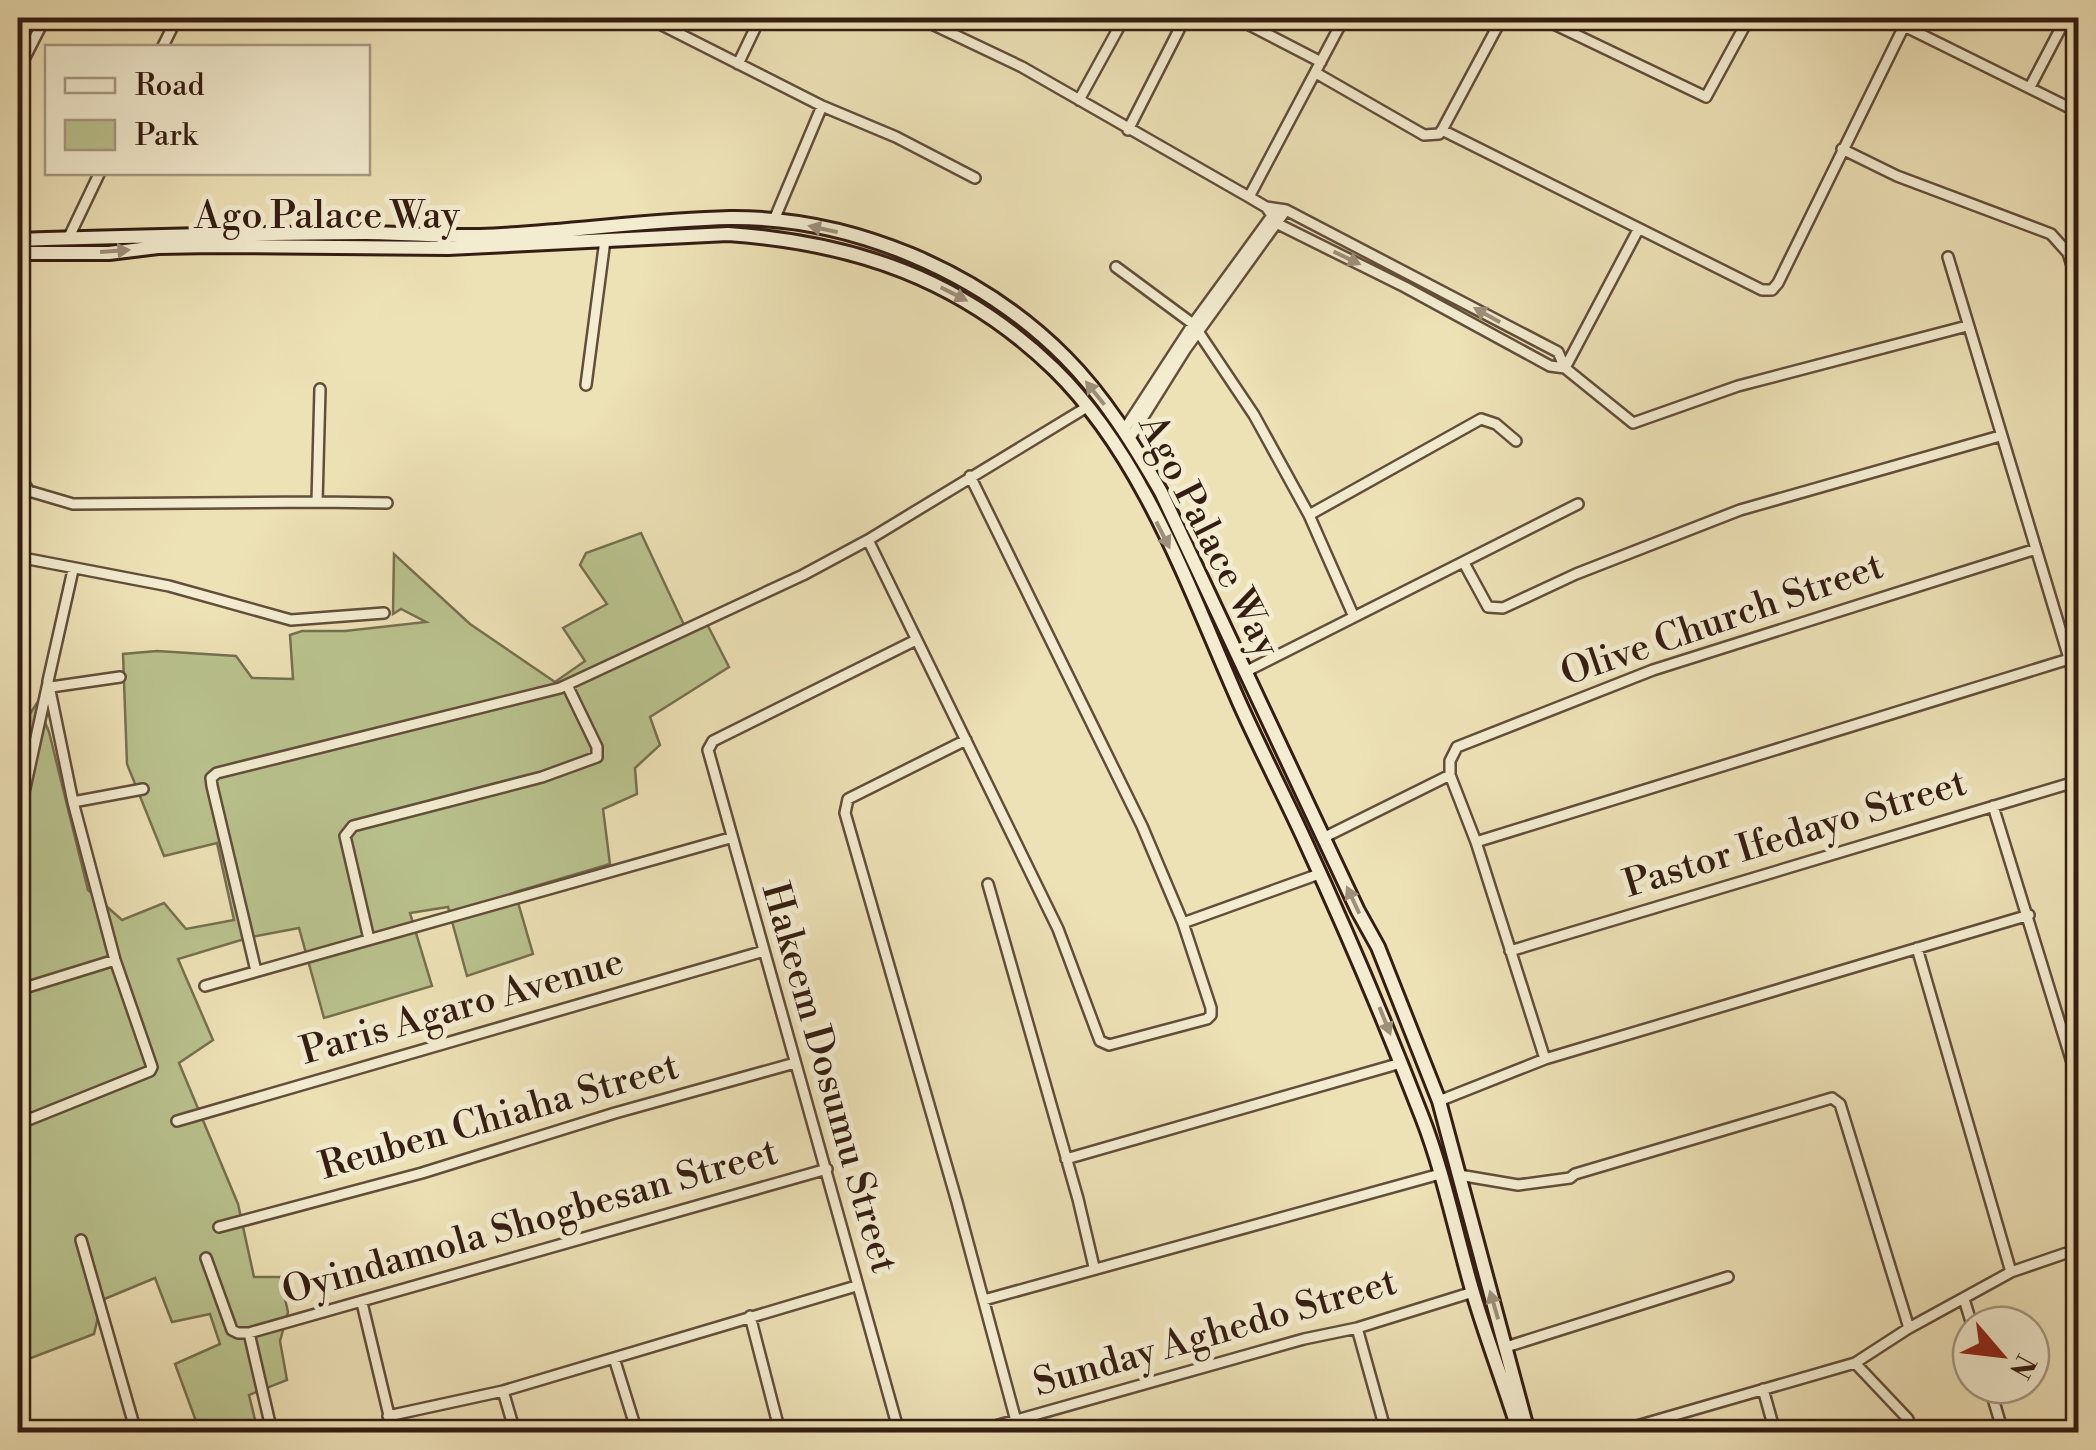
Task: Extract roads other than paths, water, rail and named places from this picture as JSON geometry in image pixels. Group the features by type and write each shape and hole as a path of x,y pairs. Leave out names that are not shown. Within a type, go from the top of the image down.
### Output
{"main road":[{"name":"Ago Palace Way","path":"18,240 212,234 475,236 729,218 774,220 872,241 926,262 998,300 1066,357 1127,434 1161,492 1382,954 1439,1101 1528,1432"},
{"name":"Ago Palace Way","path":"18,253 108,253 214,246 448,248 728,234 803,240 857,253 916,274 974,305 1010,330 1056,371 1130,467 1192,589 1240,704 1366,976 1401,1063 1440,1174 1519,1432"},
{"path":"1358,958 1382,954"},
{"path":"1366,976 1389,974"}],"street":[{"path":"18,71 45,18"},
{"path":"163,45 176,18"},
{"path":"648,18 975,178"},
{"path":"738,64 760,18"},
{"path":"918,18 968,38 1250,196 1558,352 1564,368"},
{"path":"1079,100 1124,18"},
{"path":"1128,130 1186,18"},
{"path":"1236,18 1321,62"},
{"path":"1250,196 1344,18"},
{"path":"1316,73 1424,135 1439,134 1502,18"},
{"path":"1541,18 1706,97 1749,18"},
{"path":"2030,87 2066,18"},
{"path":"1442,130 1638,230 1762,290 1772,290 1906,22 2078,112"},
{"path":"774,220 822,106"},
{"path":"1842,149 1897,176 2051,234 2068,254 2078,284"},
{"path":"68,238 99,175"},
{"path":"1127,434 1195,328 1274,221 1276,208"},
{"path":"1274,221 1276,208"},
{"path":"1274,221 1550,366 1564,368 1633,423 1738,386 1967,326"},
{"path":"1564,368 1638,230"},
{"path":"586,385 605,240"},
{"path":"1948,257 2078,688"},
{"path":"1116,267 1195,328 1254,415 1310,515 1354,616"},
{"path":"316,502 320,390"},
{"path":"256,971 212,786 217,773 567,685 803,575 1087,407"},
{"path":"1310,515 1480,419 1496,424 1516,440"},
{"path":"1464,563 1488,607 1503,608 1576,574 1740,510 2000,436"},
{"path":"18,474 28,492 65,503 386,503"},
{"path":"868,540 1015,848 1058,929 1100,1040 1109,1045 1207,1019 1212,1015 1183,922 1135,811 970,476"},
{"path":"1245,672 1578,504"},
{"name":"Olive Church Street","path":"1450,774 1450,761 1457,748 1653,670 2036,549"},
{"path":"18,556 168,586 300,621 384,613"},
{"path":"18,820 73,570"},
{"name":"Hakeem Dosumu Street","path":"899,1432 708,750 713,741 914,641"},
{"path":"1476,842 2069,659"},
{"path":"50,684 120,677"},
{"path":"18,1124 150,1071 152,1060 115,960 74,802 50,684"},
{"path":"369,939 345,836 348,830 597,758 597,747 567,685"},
{"path":"966,740 848,799 845,805 1019,1432"},
{"path":"1325,838 1450,774 1476,842 1545,1059"},
{"path":"1993,806 2078,780"},
{"path":"74,802 143,789"},
{"name":"Pastor Ifedayo Street","path":"1510,951 1993,806 2078,1082"},
{"path":"205,986 730,838"},
{"path":"1183,922 1320,874"},
{"path":"988,884 1094,1268"},
{"path":"1439,1101 1545,1059 2029,915"},
{"path":"1917,948 2011,1272"},
{"name":"Paris Agaro Avenue","path":"177,1121 764,951"},
{"path":"18,990 115,960"},
{"name":"Reuben Chiaha Street","path":"219,1227 422,1174 794,1063"},
{"path":"1066,1160 1401,1063"},
{"path":"1459,1175 1518,1185 1570,1178 1832,1098 1840,1104 1909,1328"},
{"name":"Oyindamola Shogbesan Street","path":"249,1333 827,1170"},
{"path":"984,1300 1440,1174"},
{"path":"82,1240 136,1432"},
{"path":"1616,1432 1648,1428 1762,1389 1855,1363 1909,1328 2011,1272 2076,1250 2078,1270"},
{"path":"206,1258 232,1330 249,1333 272,1432"},
{"path":"1506,1346 1728,1277"},
{"path":"388,1416 503,1391 856,1286"},
{"name":"Sunday Aghedo Street","path":"974,1432 1304,1339 1357,1328 1473,1292"},
{"path":"1964,1299 1966,1305"},
{"path":"362,1303 393,1432"},
{"path":"750,1316 780,1432"},
{"path":"1357,1328 1386,1432"},
{"path":"614,1358 636,1432"},
{"path":"1855,1363 1908,1419"},
{"path":"1762,1389 1775,1432"},
{"path":"503,1391 515,1432"},
{"path":"1995,1405 2003,1432"}]}
